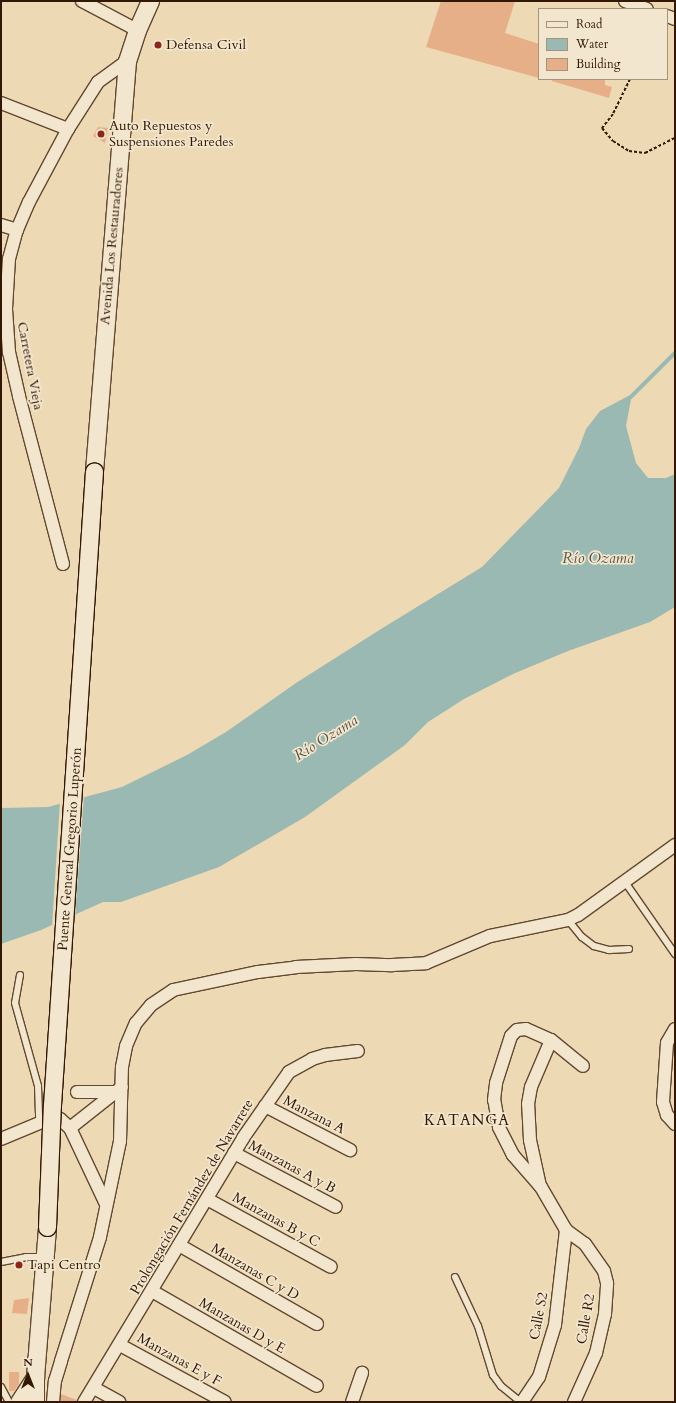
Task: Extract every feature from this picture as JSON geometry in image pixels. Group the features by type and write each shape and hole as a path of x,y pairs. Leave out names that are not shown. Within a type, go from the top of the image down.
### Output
{"street":[{"path":"82,1 137,30"},
{"name":"Avenida Los Restauradores","path":"94,470 127,61 137,30 150,1"},
{"path":"625,1 644,8"},
{"name":"Carretera Vieja","path":"63,564 6,361 5,260 29,202 68,129 98,82 127,61"},
{"path":"1,102 68,129"},
{"path":"1,225 17,230"},
{"name":"Puente General Gregorio Luperón","path":"35,1402 34,1377 47,1228 52,1105 94,470"},
{"path":"53,1402 55,1381 100,1237 120,1141 118,1089 126,1046 136,1023 151,1005 173,990 251,973 296,967 426,963 490,936 568,920 578,915 675,845"},
{"path":"566,1230 541,1187 523,1169 504,1141 496,1112 496,1083 511,1036 517,1030 526,1029 551,1040 583,1066"},
{"path":"675,1029 667,1043 663,1102 667,1114 675,1124"},
{"path":"541,1187 530,1140 528,1104 531,1087 551,1040"},
{"name":"Prolongación Fernández de Navarrete","path":"84,1402 120,1345 234,1153 288,1072 301,1064 326,1055 358,1051"},
{"path":"77,1092 118,1089"},
{"path":"70,1128 118,1089"},
{"name":"Manzana A","path":"265,1106 350,1150"},
{"path":"1,1139 39,1123 49,1120 60,1120 70,1128 106,1204"},
{"name":"Manzanas A y B","path":"234,1153 336,1207"},
{"name":"Manzanas B y C","path":"207,1199 331,1267"},
{"name":"Calle S2","path":"521,1402 539,1377 555,1325 566,1230"},
{"name":"Calle R2","path":"566,1230 585,1244 596,1257 604,1271 607,1283 605,1314 596,1353 574,1402"},
{"name":"Manzanas C y D","path":"179,1245 317,1324"},
{"name":"Manzanas D y E","path":"152,1291 318,1386"},
{"name":"Manzanas E y F","path":"120,1345 225,1402"},
{"path":"352,1402 362,1373"},
{"path":"19,1402 34,1377"},
{"path":"94,1388 119,1402"}],"lane":[{"path":"625,882 675,954"},
{"path":"568,920 582,937 594,946 610,950 629,949"},
{"path":"20,975 15,1003 38,1086 39,1123"},
{"path":"1,1262 26,1257 45,1257"},
{"path":"455,1277 478,1326 492,1375 500,1386 521,1402"},
{"path":"1,1387 9,1402"}],"path":[{"path":"630,80 613,114 602,128 613,141 629,151 645,153 675,138"}],"water":[{"name":"Río Ozama","path":"632,394 626,426 636,463 648,478 666,478 675,474 675,607 650,622 568,651 513,674 464,699 428,722 405,745 305,817 219,867 121,902 103,902 41,930 1,944 1,808 48,807 122,787 187,755 226,732 296,683 482,567 559,488 579,448 586,429 600,411"}],"pier":[{"path":"84,795 75,917 52,927 60,801"}],"building":[{"path":"441,1 515,1 505,33 538,44 538,78 426,47"},
{"path":"605,80 605,85 612,87 609,98 552,81"},
{"name":"Auto Repuestos y Suspensiones Paredes","path":"98,127 108,128 105,143 93,136"},
{"path":"29,1298 27,1314 12,1313 14,1300"},
{"path":"9,1372 19,1372 19,1384 14,1391 9,1391"},
{"path":"61,1394 77,1400 77,1402 61,1402"}],"waterway":[{"path":"631,397 675,353"}],"place":[{"name":"Defensa Civil","path":"158,45"},
{"name":"Auto Repuestos y Suspensiones Paredes","path":"101,134"},
{"name":"Tapi Centro","path":"19,1265"}],"district":[{"name":"KATANGA","path":"467,1121"}]}
